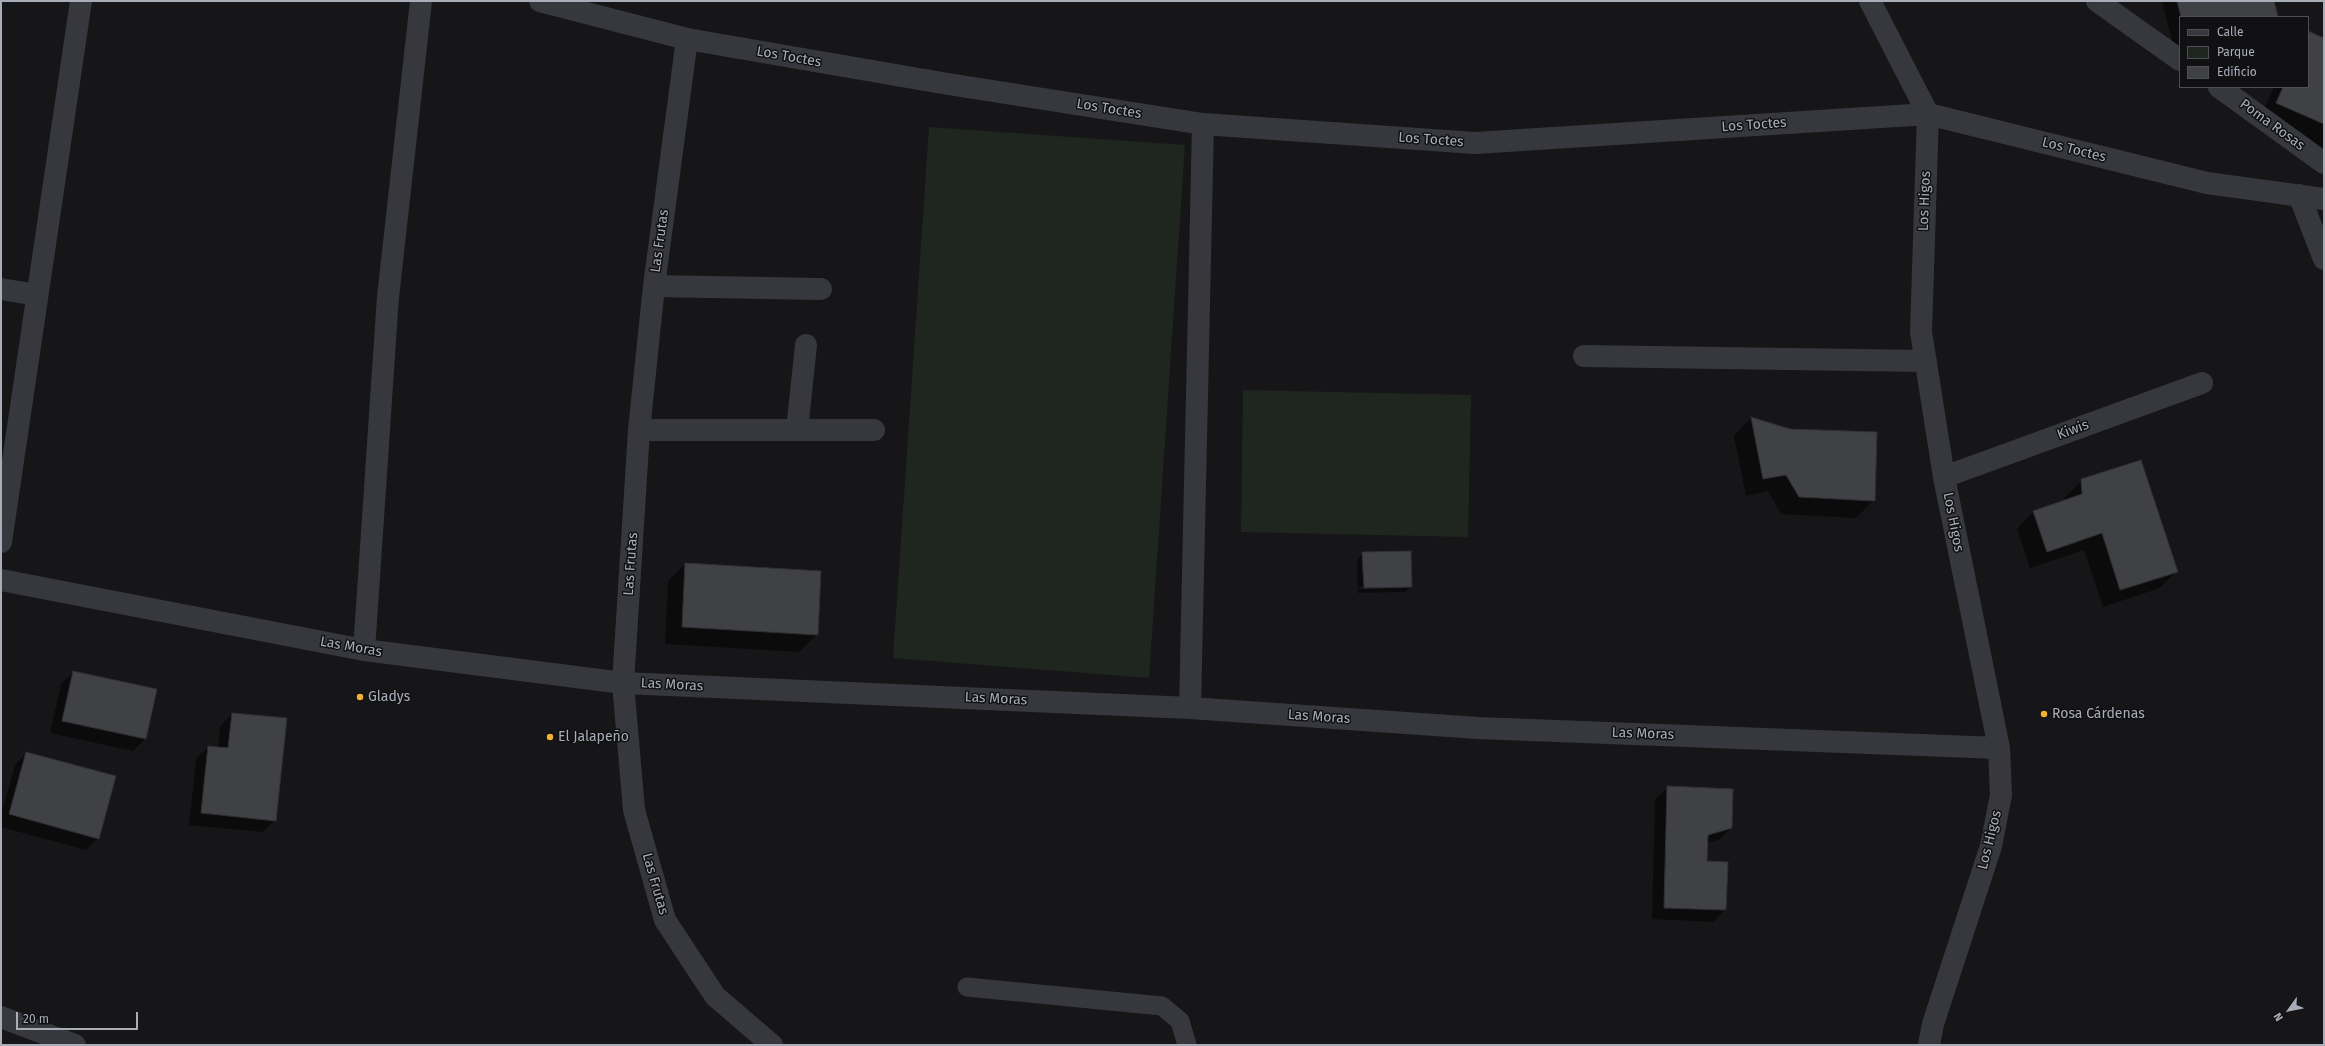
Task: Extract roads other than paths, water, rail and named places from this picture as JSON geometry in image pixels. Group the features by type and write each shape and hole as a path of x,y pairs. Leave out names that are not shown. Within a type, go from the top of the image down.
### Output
{"street":[{"path":"1,542 81,1"},
{"path":"364,650 388,297 421,1"},
{"name":"Los Toctes","path":"540,1 687,39 948,84 1203,124 1475,143 1928,114 2207,183 2324,199"},
{"name":"Los Higos","path":"1870,1 1928,114 1921,332 1944,477 1999,748 2001,795 1991,846 1933,1024 1929,1045"},
{"path":"2097,1 2179,59"},
{"name":"Las Frutas","path":"687,39 654,286 639,430 623,683 634,810 665,920 716,996 772,1045"},
{"name":"Poma Rosas","path":"2220,88 2324,163"},
{"path":"1190,708 1203,124"},
{"path":"2299,195 2324,258"},
{"path":"654,286 821,289"},
{"path":"1,289 37,295"},
{"path":"797,430 806,345"},
{"path":"1584,356 1926,361"},
{"name":"Kiwis","path":"1944,477 2202,383"},
{"path":"639,430 874,430"},
{"name":"Las Moras","path":"1,580 364,650 623,683 1190,708 1478,728 1999,748"},
{"path":"1,1017 75,1045"}],"lane":[{"path":"967,987 1162,1006 1180,1021 1187,1045"}],"place":[{"name":"Gladys","path":"360,697"},
{"name":"Rosa Cárdenas","path":"2044,714"},
{"name":"El Jalapeño","path":"550,737"}]}
